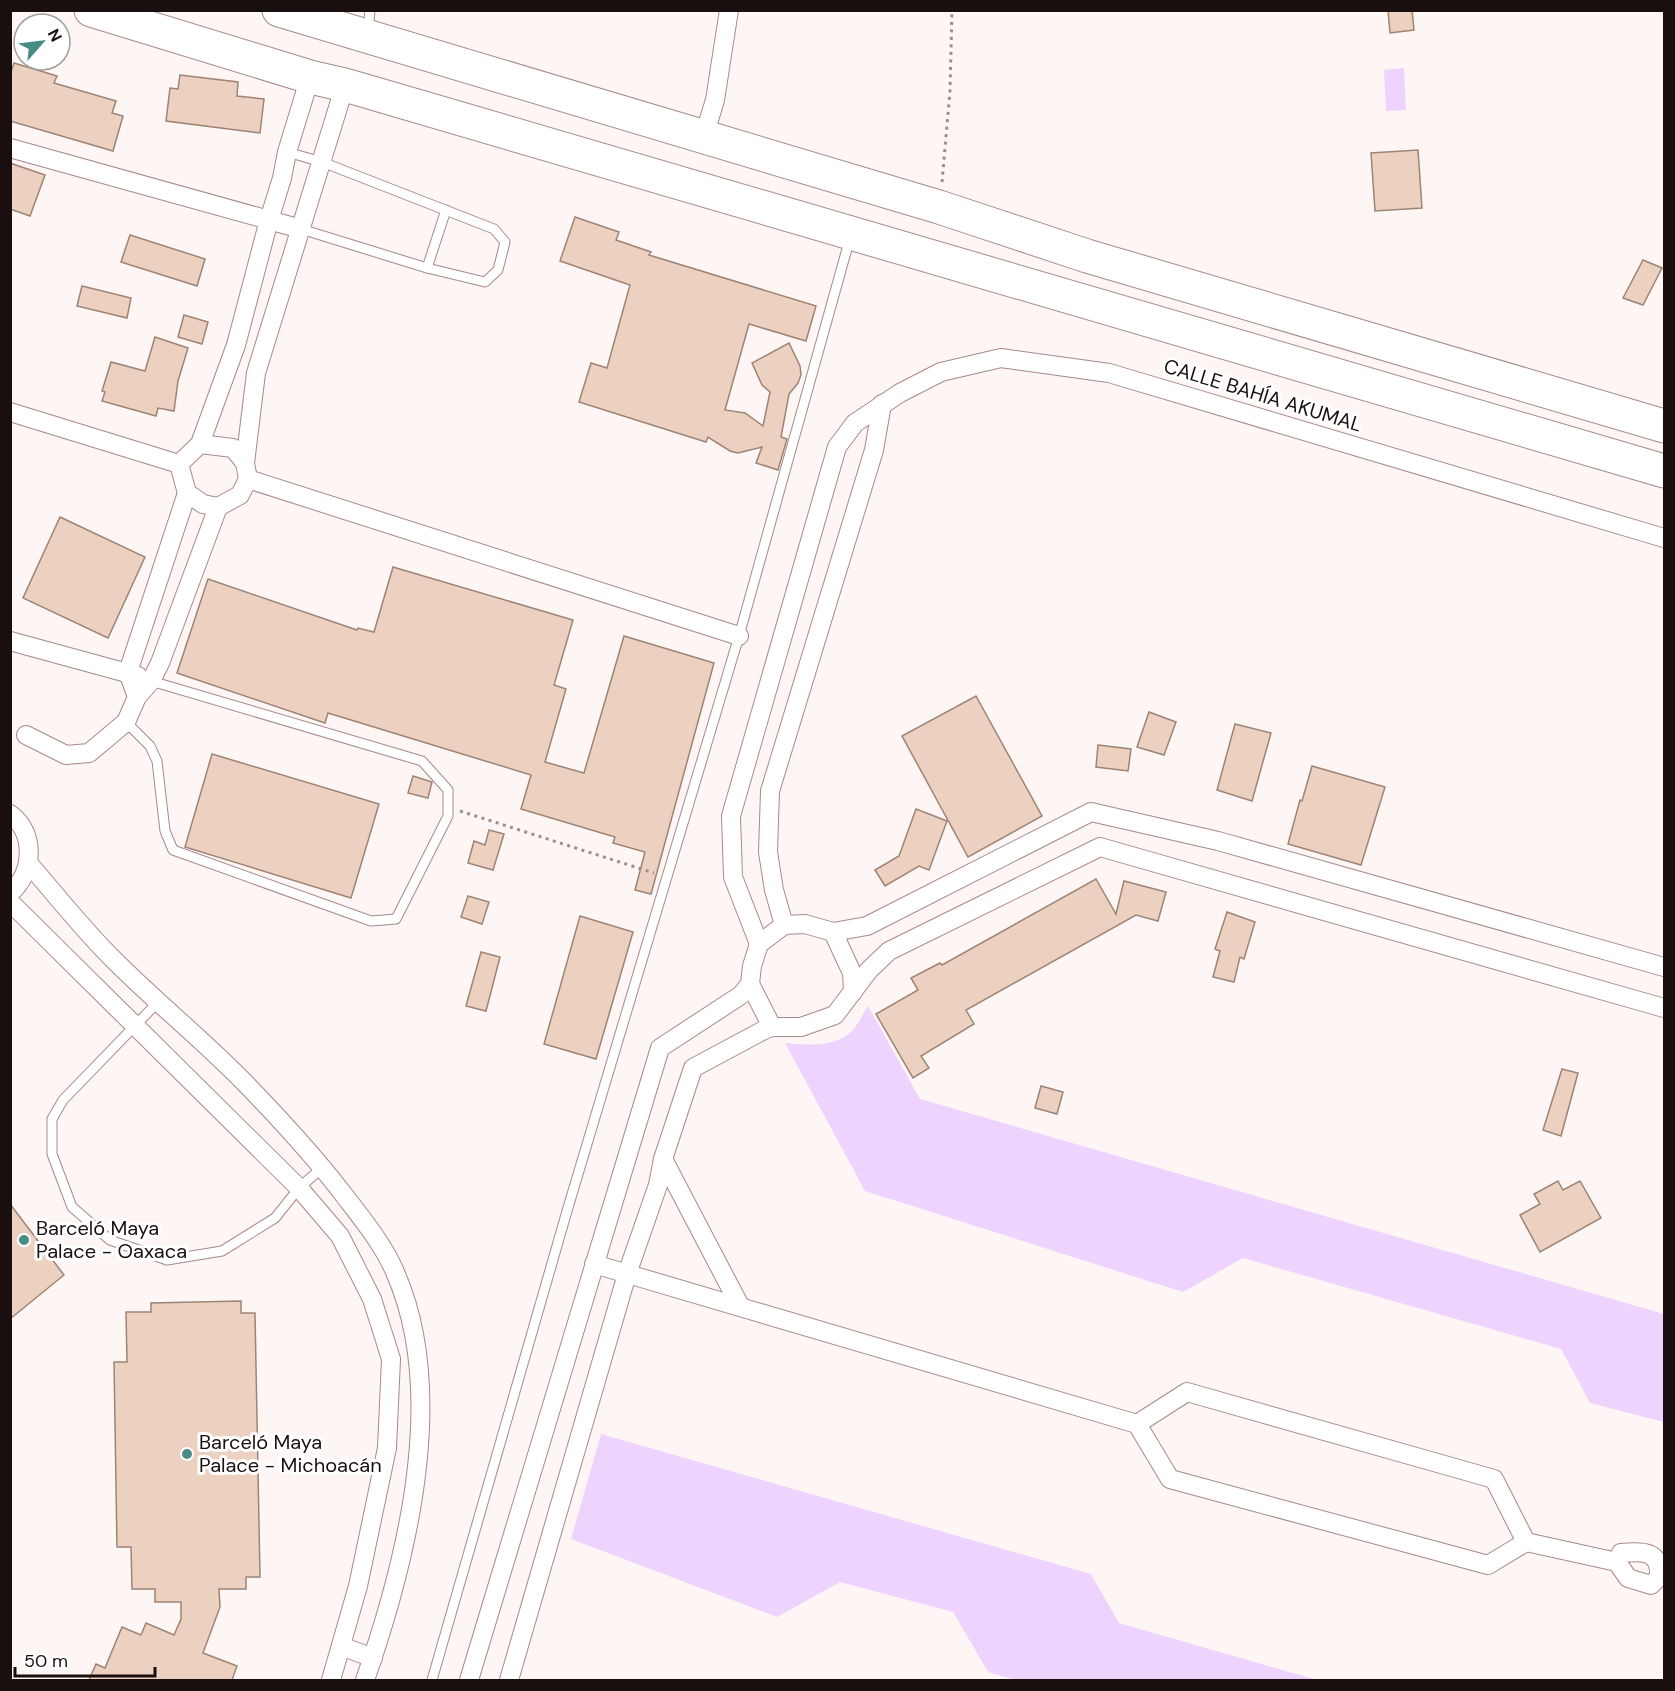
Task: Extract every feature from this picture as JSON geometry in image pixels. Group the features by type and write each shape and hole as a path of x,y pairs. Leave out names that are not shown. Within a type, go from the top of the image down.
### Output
{"highway":[{"path":"90,10 310,77 345,85 1665,471"},
{"path":"279,10 369,24 704,136 939,207 1098,259 1665,426"}],"street":[{"path":"704,136 715,100 729,10"},
{"path":"179,464 200,444 236,345 282,178 287,152 310,77"},
{"path":"187,493 203,504 218,507 240,495 246,471 256,373 345,85"},
{"path":"10,148 301,229"},
{"name":"CALLE BAHÍA AKUMAL","path":"759,944 733,877 730,816 837,447 855,423 882,404 941,372 1001,358 1109,373 1665,538"},
{"path":"784,926 774,890 768,852 770,792 874,450 882,404"},
{"path":"10,412 179,464"},
{"path":"200,444 233,448 246,471 739,636"},
{"path":"137,697 128,672 187,493 179,464"},
{"path":"26,735 66,755 89,753 126,722 137,697 151,681 160,663 218,507"},
{"path":"10,641 128,672 151,681"},
{"path":"772,1028 750,984 752,966 759,944 784,926 805,924 833,932 867,926 1090,812 1218,841 1665,967"},
{"path":"10,814 24,831 29,847 29,864 24,877 10,892"},
{"path":"509,1680 627,1274 658,1185 663,1159 693,1068 772,1028 801,1027 835,1015 869,970 889,951 1100,848 1665,1008"},
{"path":"29,864 114,961 243,1081 323,1167 364,1221 395,1271 413,1327 422,1393 414,1504 383,1628 365,1680"},
{"path":"10,902 298,1188 340,1236 372,1299 391,1359 387,1448 357,1586 331,1680"},
{"path":"833,932 852,972 853,992"},
{"path":"475,1679 594,1264 660,1048 741,995 750,984"},
{"path":"663,1159 740,1306"},
{"path":"594,1264 1137,1424 1170,1479 1488,1565 1526,1542 1617,1562"},
{"path":"1137,1424 1187,1392 1494,1479 1526,1542"},
{"path":"341,1646 373,1658"}],"lane":[{"path":"287,152 322,162 494,229 505,242 498,270 485,282 427,268 301,229"},
{"path":"427,268 446,210"},
{"path":"432,1680 567,1211 739,636 852,233"},
{"path":"126,722 150,746 157,761 165,831 173,850 371,921 396,919 448,816 448,790 422,761 151,681"},
{"path":"158,1002 63,1100 52,1119 52,1154 72,1207 110,1240 167,1260 222,1251 275,1218 298,1188 323,1167"}],"path":[{"path":"939,207 950,91 952,10"},
{"path":"448,807 667,877"}],"shaded area":[{"path":"1404,68 1406,110 1386,111 1384,70"},
{"path":"868,1006 920,1099 1664,1314 1664,1422 1590,1403 1561,1349 1243,1258 1183,1292 865,1191 785,1043 821,1044 838,1040 853,1030"},
{"path":"601,1434 1091,1574 1119,1623 1317,1680 1016,1680 988,1672 953,1612 840,1582 777,1617 571,1539"}],"building":[{"path":"1388,10 1412,10 1414,30 1390,33"},
{"path":"12,69 12,72 44,72 57,76 54,83 116,101 112,113 123,116 113,151 10,121"},
{"path":"180,75 238,82 237,96 264,99 260,133 166,121 170,88 178,89"},
{"path":"1418,150 1422,208 1375,211 1371,153"},
{"path":"10,163 45,175 30,216 10,209"},
{"path":"575,217 619,232 616,240 651,252 649,255 816,306 806,341 749,324 725,410 745,413 763,426 770,392 762,385 752,363 789,343 800,366 801,375 789,394 781,437 787,439 778,470 756,463 762,447 738,453 730,451 708,437 706,442 579,402 591,363 607,368 630,285 560,261"},
{"path":"130,235 205,259 197,286 121,262"},
{"path":"1643,260 1662,268 1643,305 1623,298"},
{"path":"82,286 131,298 127,318 77,306"},
{"path":"184,315 208,322 202,344 178,337"},
{"path":"155,337 188,348 178,381 174,411 158,408 156,416 102,401 105,392 102,391 111,362 145,371"},
{"path":"60,517 145,557 108,638 23,598"},
{"path":"393,567 573,620 554,685 566,689 545,762 584,773 624,636 714,663 651,894 635,890 645,852 613,843 615,837 521,809 531,775 328,713 325,723 177,673 208,579 357,630 358,628 374,632"},
{"path":"976,696 1042,816 968,857 902,736"},
{"path":"1149,712 1176,722 1164,755 1137,747"},
{"path":"1235,724 1271,733 1252,801 1217,790"},
{"path":"1098,745 1131,749 1128,771 1096,767"},
{"path":"212,754 379,804 351,898 185,847"},
{"path":"1312,766 1385,787 1361,865 1288,844"},
{"path":"413,776 432,782 428,798 408,793"},
{"path":"916,809 947,821 929,870 919,866 885,886 875,870 899,856"},
{"path":"489,830 504,834 493,870 468,863 474,841 485,845"},
{"path":"1096,879 1116,914 1124,881 1166,892 1158,921 1136,915 966,1010 974,1024 921,1056 929,1068 913,1078 876,1014 918,990 911,978 940,963 942,965"},
{"path":"468,896 489,902 482,924 461,917"},
{"path":"1227,912 1255,922 1244,959 1240,957 1234,982 1213,977 1220,951 1215,949"},
{"path":"580,916 633,932 596,1059 544,1044"},
{"path":"481,952 500,957 486,1011 466,1006"},
{"path":"1562,1069 1578,1073 1561,1136 1543,1130"},
{"path":"1041,1086 1063,1092 1057,1114 1035,1108"},
{"path":"1558,1181 1563,1190 1580,1181 1601,1218 1540,1252 1520,1215 1540,1204 1534,1194"},
{"name":"Barceló Maya Palace - Oaxaca","path":"10,1204 64,1275 10,1319"},
{"name":"Barceló Maya Palace - Michoacán","path":"241,1301 241,1313 255,1313 260,1577 246,1577 246,1589 219,1589 220,1607 203,1653 237,1666 232,1680 89,1680 96,1664 105,1668 122,1627 141,1635 146,1623 174,1635 181,1619 181,1602 155,1602 155,1589 132,1589 131,1547 117,1547 114,1362 127,1362 126,1312 151,1312 151,1303"}],"place":[{"name":"Barceló Maya Palace - Oaxaca","path":"24,1240"},
{"name":"Barceló Maya Palace - Michoacán","path":"187,1454"}]}
